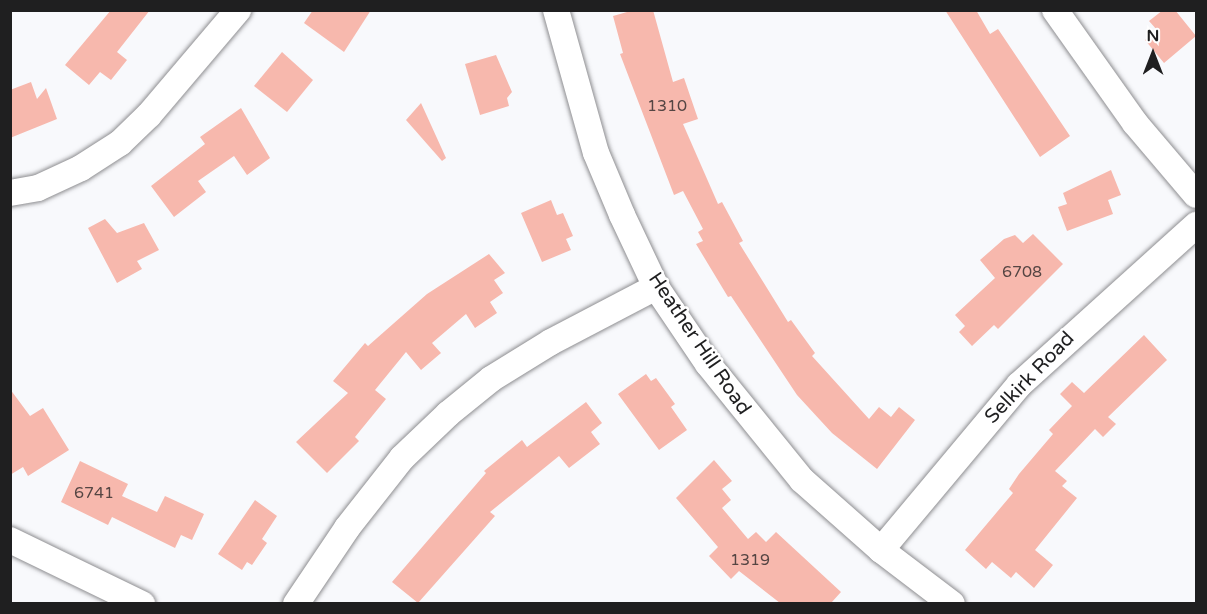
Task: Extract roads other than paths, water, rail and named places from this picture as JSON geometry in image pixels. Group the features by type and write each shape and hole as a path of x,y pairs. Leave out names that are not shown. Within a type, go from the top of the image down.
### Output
{"street":[{"path":"10,193 38,188 81,168 120,143 150,115 238,10"},
{"name":"Heather Hill Road","path":"556,10 596,153 656,286 752,423 802,480 881,550 952,603"},
{"path":"1055,10 1134,123 1197,195"},
{"name":"Selkirk Road","path":"881,550 1019,385 1197,225"},
{"path":"296,603 347,528 402,458 448,414 491,379 551,342 656,286"},
{"path":"10,540 142,603"}]}
